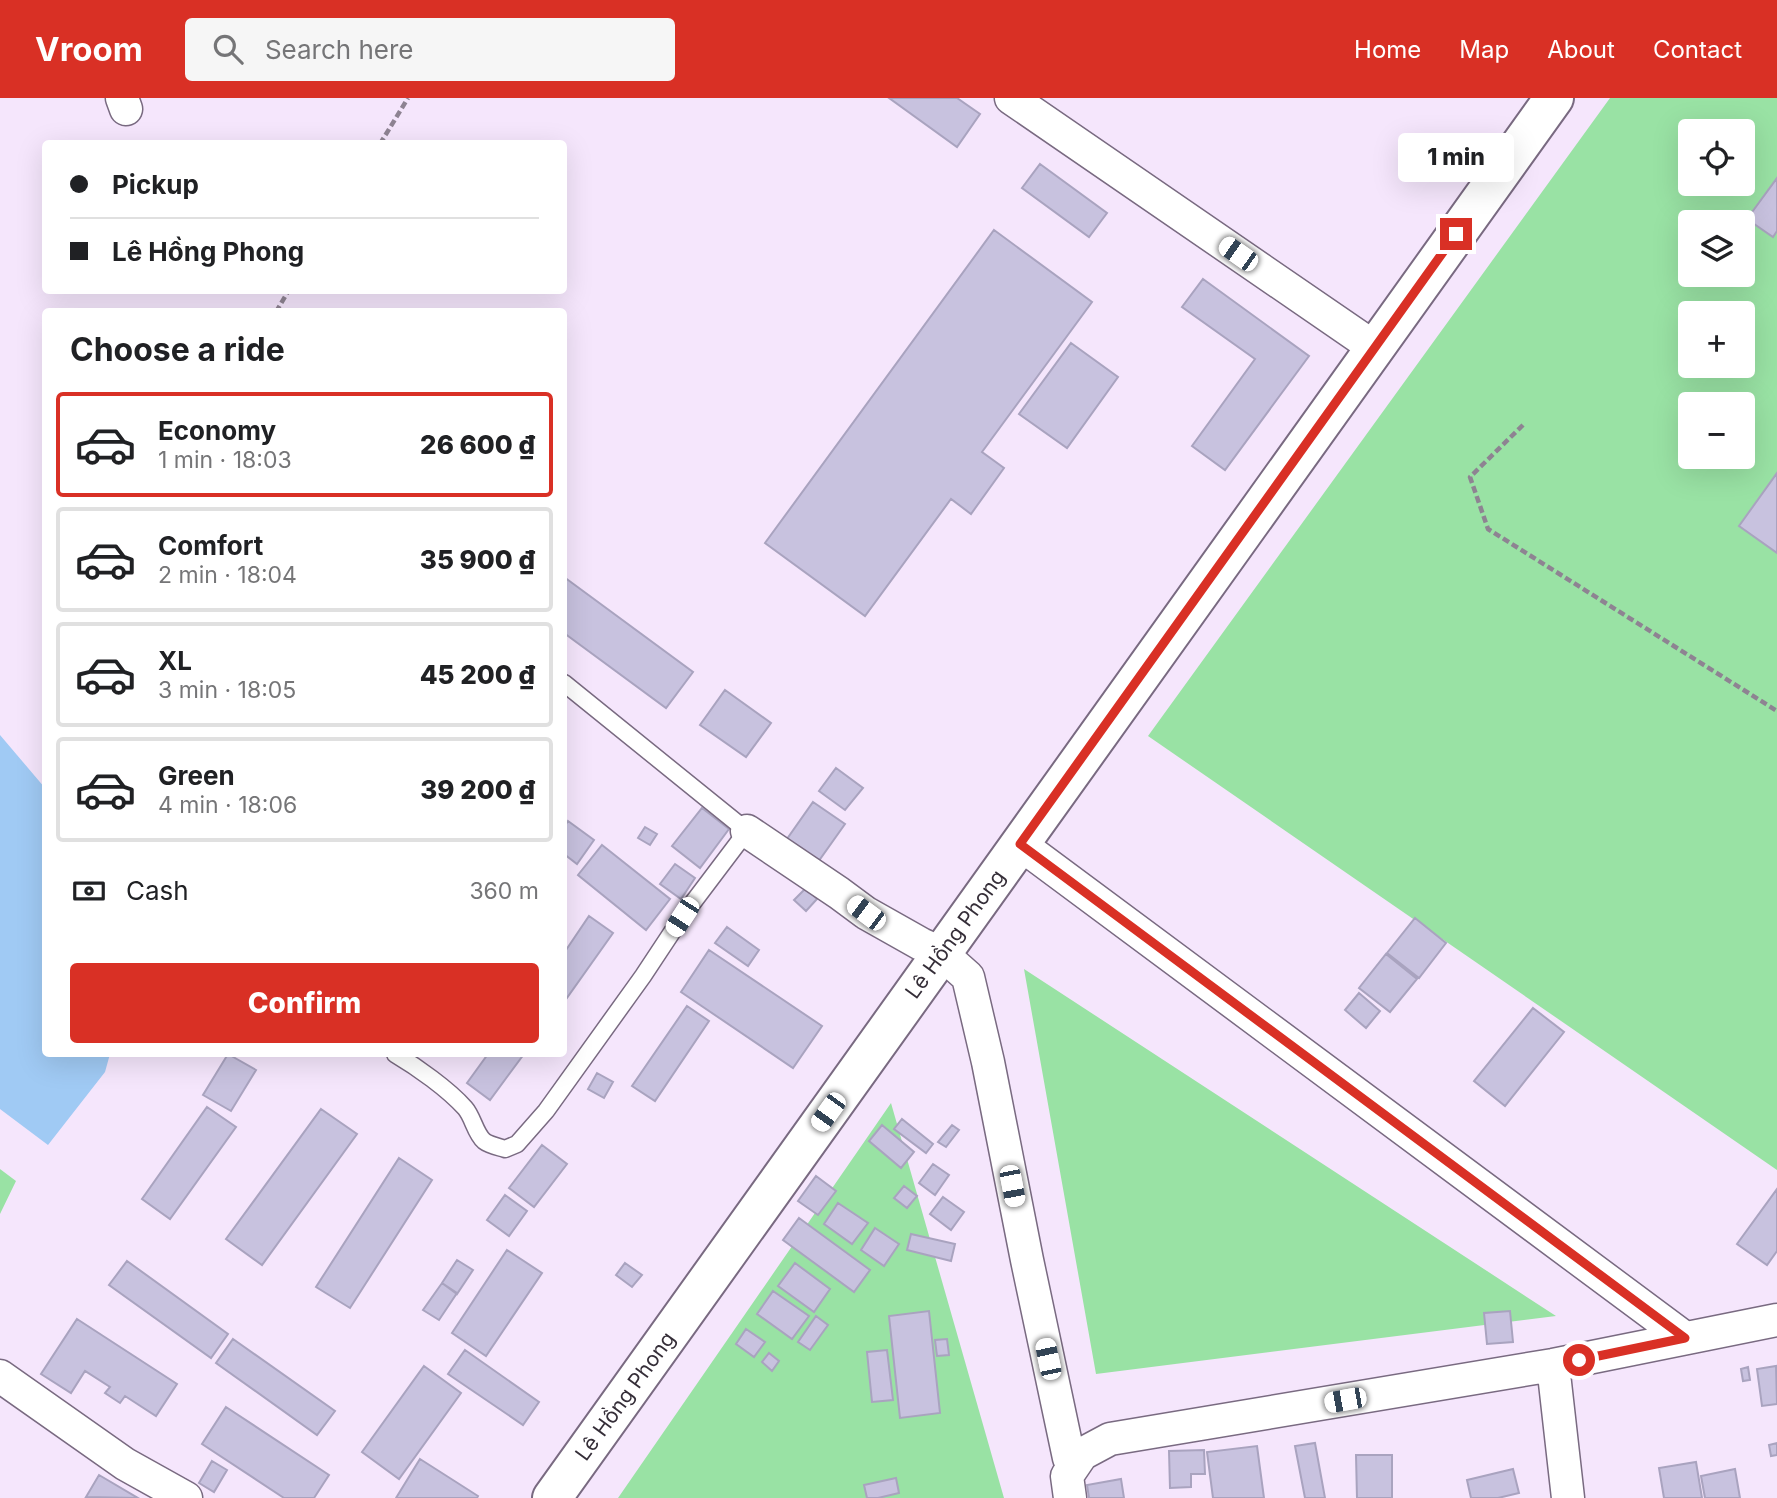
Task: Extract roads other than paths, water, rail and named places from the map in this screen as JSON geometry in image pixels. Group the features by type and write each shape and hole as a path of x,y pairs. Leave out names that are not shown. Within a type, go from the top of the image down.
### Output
{"street":[{"path":"1011,98 1375,348"},
{"name":"Lê Hồng Phong","path":"552,1498 1554,98"},
{"path":"747,831 866,913 941,953 968,977 988,1062 1069,1458 1110,1439 1553,1365 1777,1320"},
{"path":"1020,844 1685,1338"},
{"path":"1553,1365 1568,1498"},
{"path":"0,1376 125,1464 186,1498"},
{"path":"1070,1498 1067,1476 1082,1454"}],"lane":[{"path":"401,1057 467,1110 485,1142 505,1149 517,1144 547,1111 682,917 747,831 567,685"}],"water":[{"path":"0,735 42,784 42,1057 109,1057 105,1072 48,1145 0,1109"}]}
